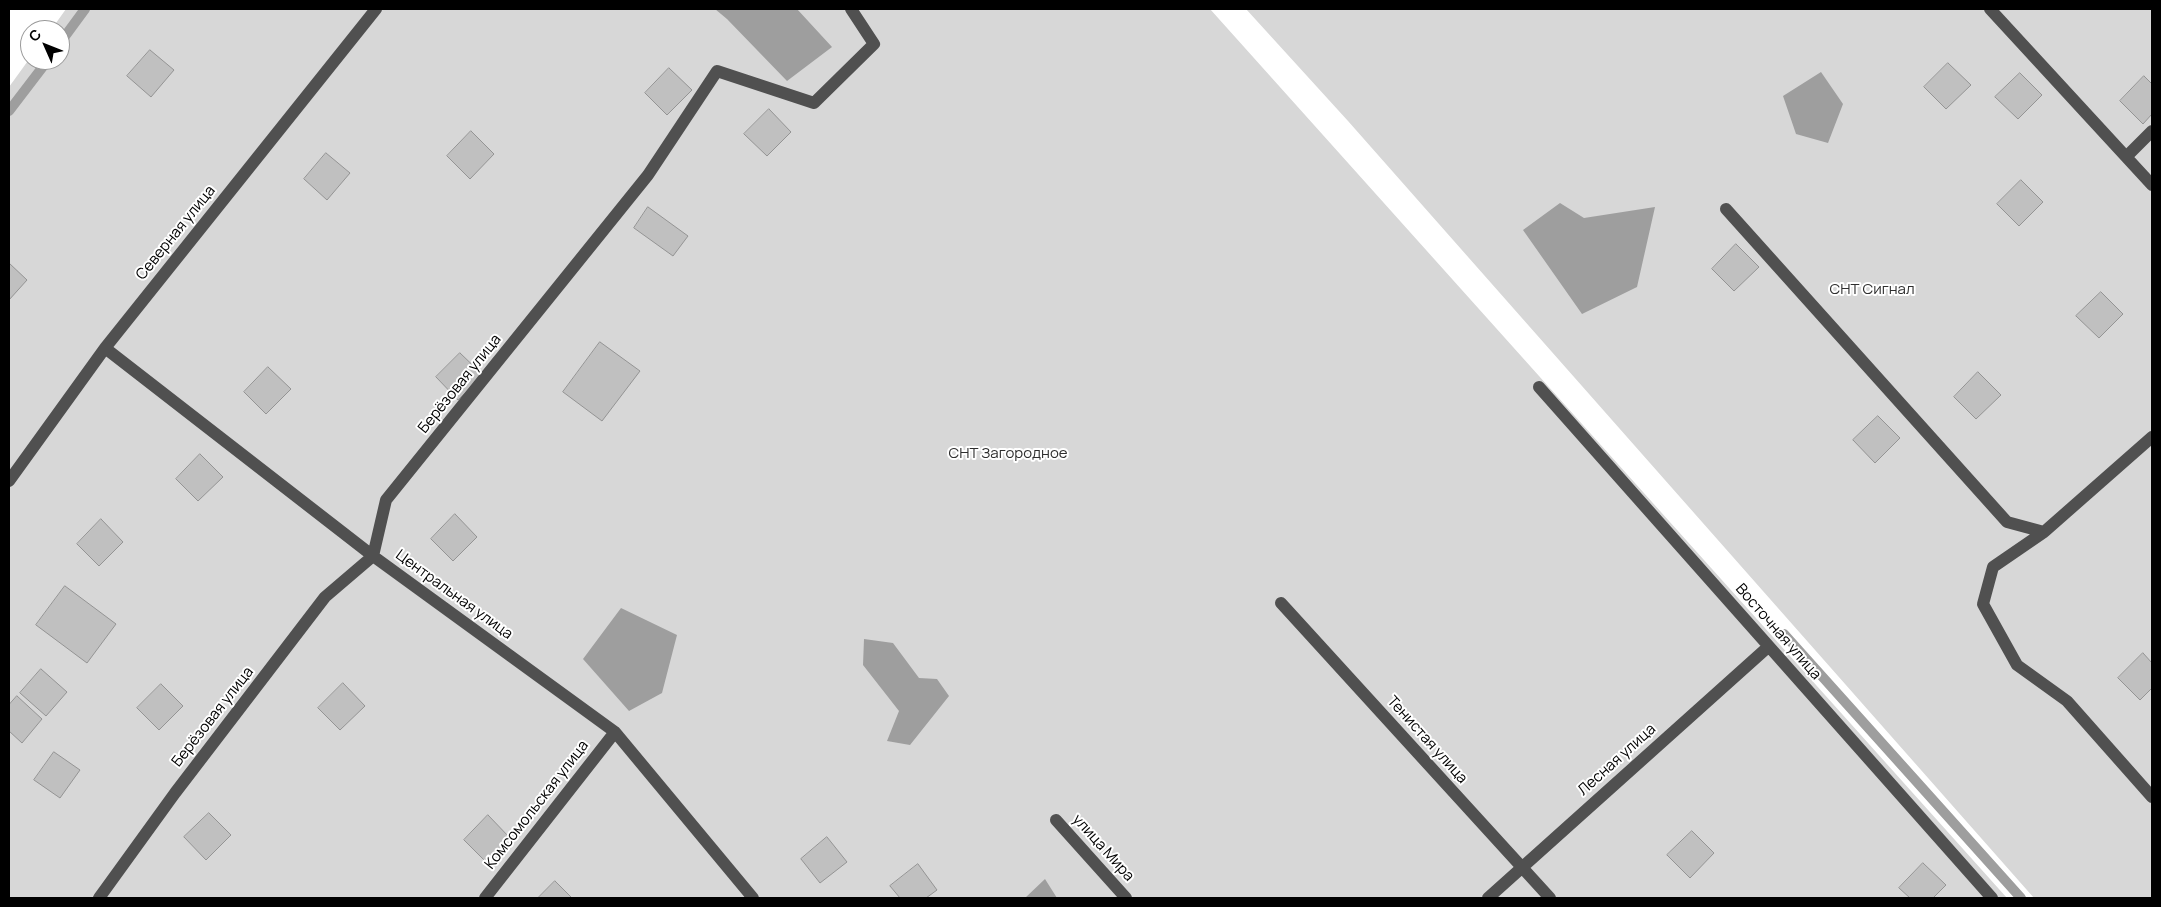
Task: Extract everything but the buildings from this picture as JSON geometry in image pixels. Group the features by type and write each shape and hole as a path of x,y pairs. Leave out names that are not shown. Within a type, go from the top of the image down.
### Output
{"street":[{"name":"Северная улица","path":"9,481 105,348 376,9"},
{"name":"Берёзовая улица","path":"99,898 175,793 325,597 373,556 386,500 648,175 717,71 814,103 874,44 852,9"},
{"path":"1990,9 2152,185"},
{"path":"2127,156 2152,130"},
{"path":"1726,209 2007,522 2044,532"},
{"name":"Центральная улица","path":"105,348 373,556 615,732 753,898"},
{"name":"Восточная улица","path":"1539,386 1992,898"},
{"path":"2152,437 2044,532 1993,567 1983,604 2018,665 2067,701 2152,797"},
{"name":"Тенистая улица","path":"1281,603 1550,898"},
{"name":"Лесная улица","path":"1488,898 1520,867 1768,647"},
{"name":"Комсомольская улица","path":"485,898 615,732"},
{"name":"улица Мира","path":"1056,820 1126,898"}],"green space":[{"name":"СНТ Загородное","path":"66,9 1210,9 2007,898 9,898 9,87 21,70 70,70 70,20 58,20"},
{"name":"СНТ Сигнал","path":"1246,9 2152,9 2152,898 2034,898 1348,121"}],"shaded area":[{"path":"715,9 797,9 832,47 787,81"},
{"path":"1821,72 1843,104 1828,143 1796,134 1783,96"},
{"path":"1560,203 1584,218 1655,207 1637,287 1582,314 1523,230"},
{"path":"621,608 677,635 662,693 629,711 583,659"},
{"path":"864,639 893,643 919,678 937,679 949,696 910,745 887,741 899,711 863,665"},
{"path":"1045,879 1057,898 1025,898"}],"waterway":[{"path":"70,29 85,9"},
{"path":"9,111 40,70"},
{"path":"1784,634 2021,898"}]}
